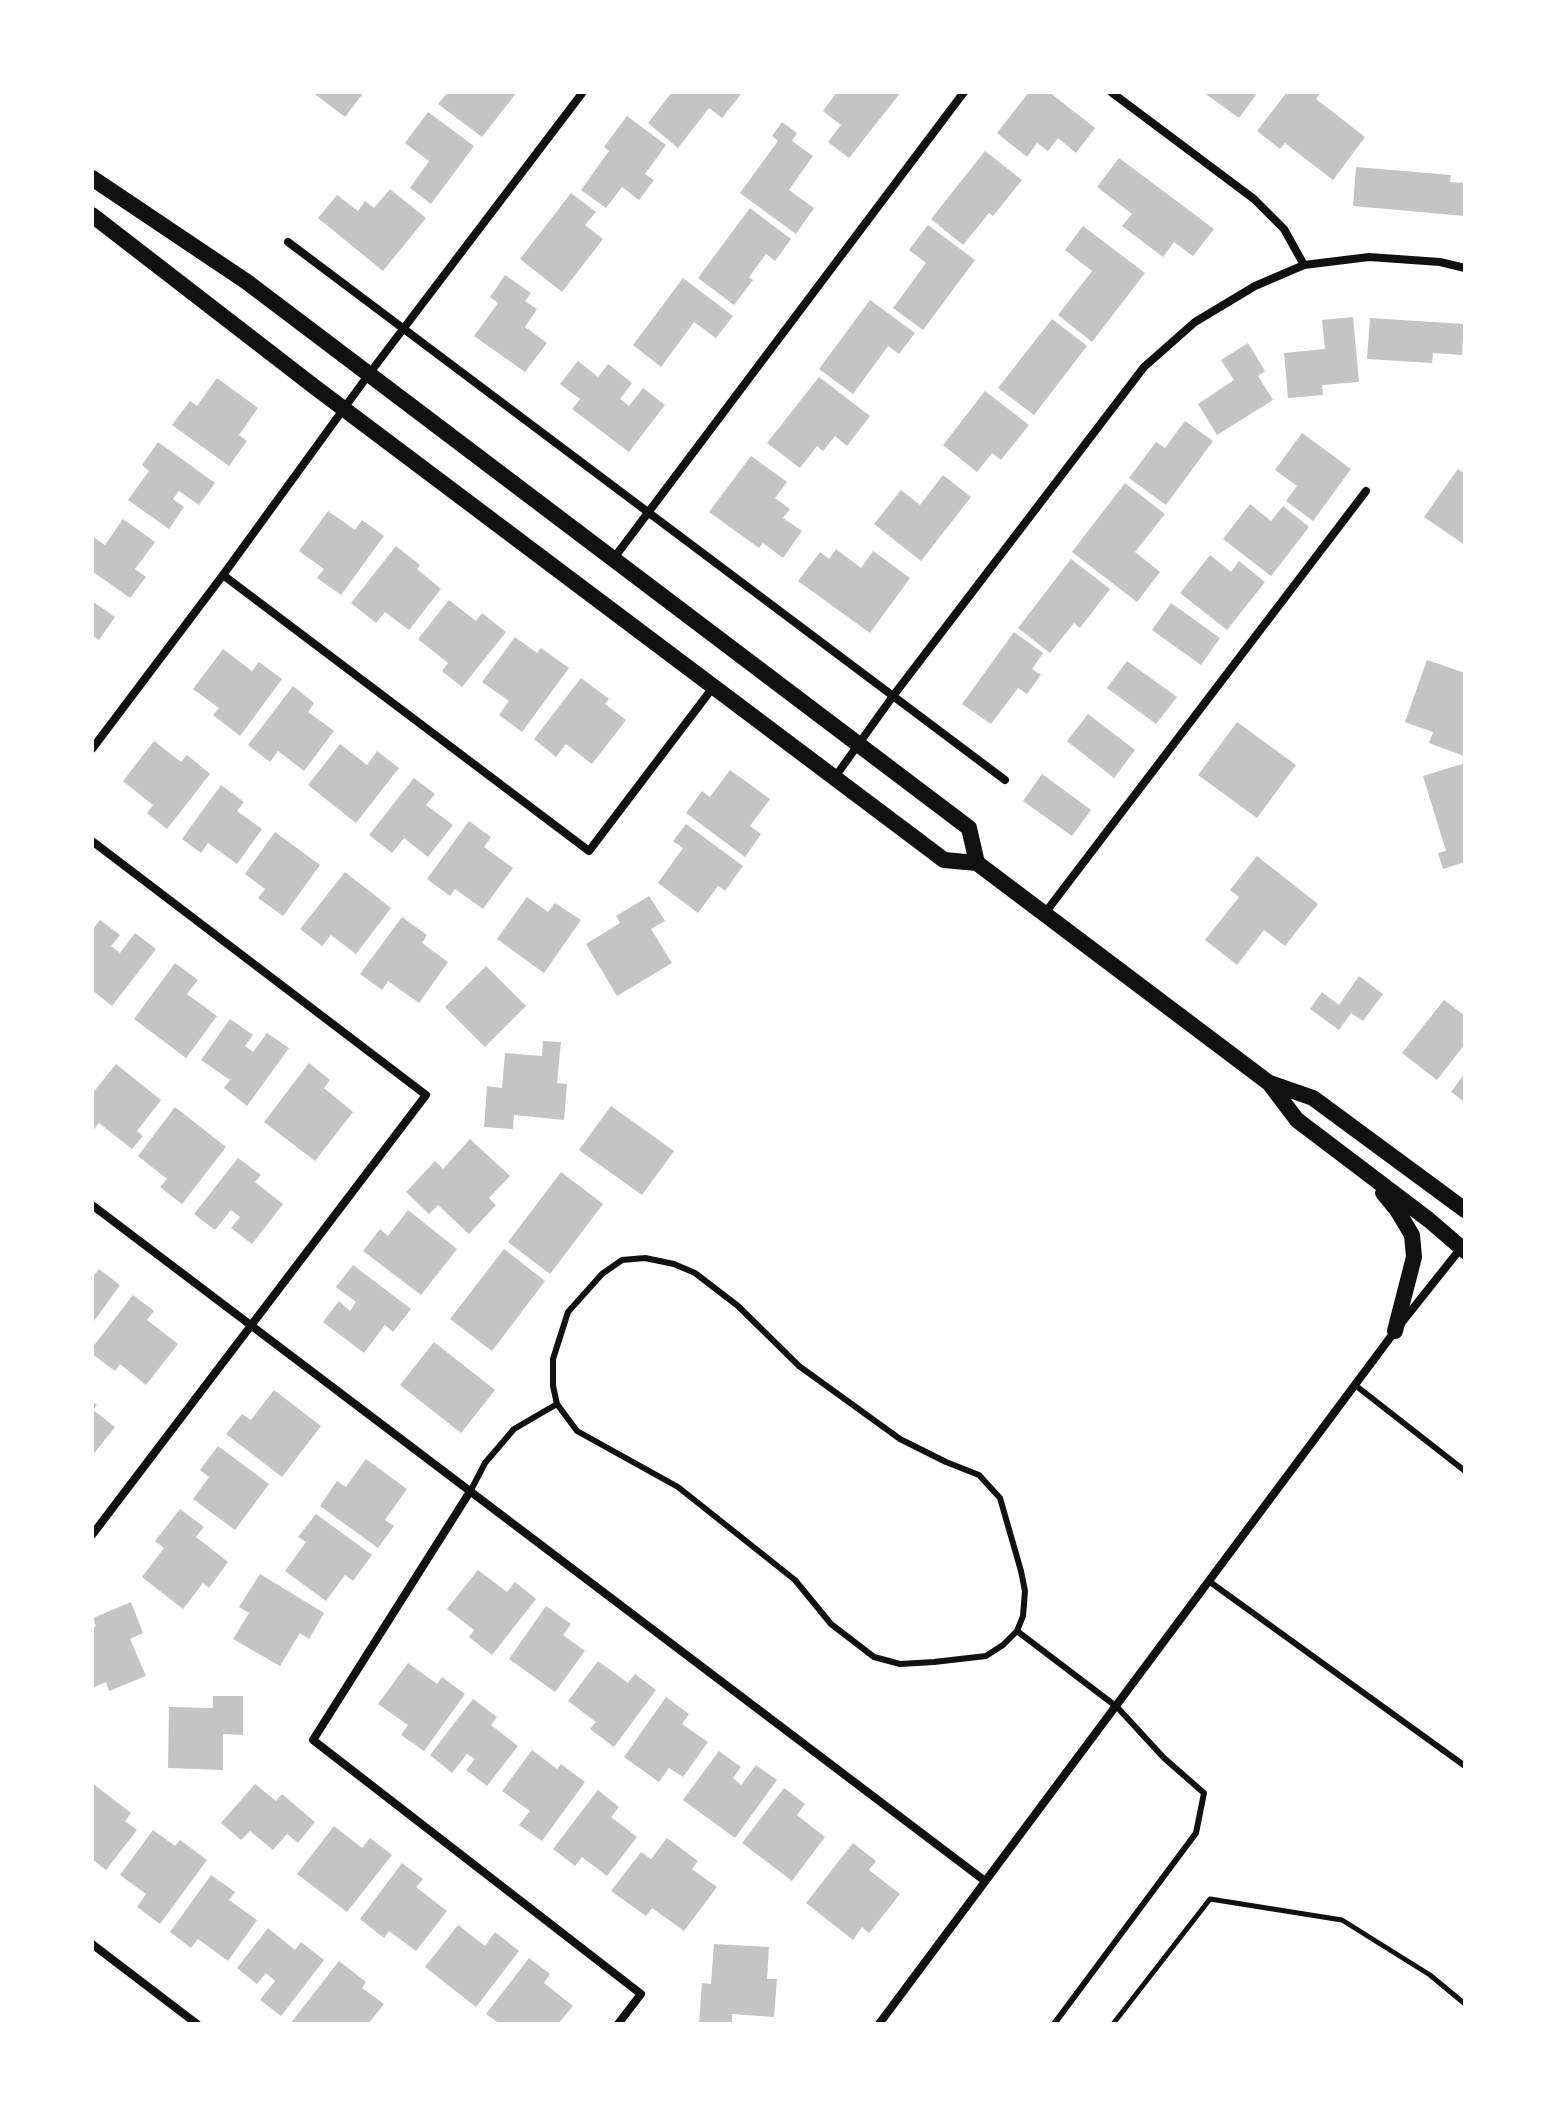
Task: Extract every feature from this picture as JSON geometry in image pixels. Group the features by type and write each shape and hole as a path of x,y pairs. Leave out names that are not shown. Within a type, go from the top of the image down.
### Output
{"main road":[{"path":"92,178 247,282 969,828 977,863"},
{"path":"92,215 944,860 977,863 1269,1083 1297,1120 1463,1249"},
{"path":"1269,1083 1313,1098 1465,1210"},
{"path":"1358,1165 1397,1210 1412,1235 1414,1257 1395,1331"}],"street":[{"path":"92,749 369,374 583,92"},
{"path":"614,558 964,92"},
{"path":"1111,92 1254,199 1284,229 1304,265"},
{"path":"288,242 1005,780"},
{"path":"835,777 893,696 1144,367 1195,322 1255,286 1304,265 1369,257 1440,262 1465,268"},
{"path":"1044,914 1366,491"},
{"path":"223,575 589,851 714,686"},
{"path":"92,841 426,1095 92,1535"},
{"path":"92,1205 985,1881"},
{"path":"879,2024 1395,1331 1463,1249"},
{"path":"471,1490 313,1740 641,1994 618,2024"},
{"path":"92,1944 197,2024"}],"lane":[{"path":"645,1258 674,1264 695,1273 738,1306 799,1366 900,1439 979,1475 1000,1498 1025,1591 1023,1616 1017,1631 986,1656 900,1664 874,1657 831,1624 795,1580 678,1487 577,1431 557,1404 553,1359 568,1312 602,1274 622,1260 645,1258"},
{"path":"1355,1385 1465,1471"},
{"path":"471,1490 485,1463 514,1429 557,1404"},
{"path":"1210,1582 1465,1766"},
{"path":"1017,1631 1117,1707 1164,1758 1204,1793 1196,1833 1054,2024"}],"path":[{"path":"1113,2024 1210,1899 1342,1920 1430,1975 1465,2004"}],"building":[{"path":"312,92 364,92 345,117"},
{"path":"448,92 517,92 482,137 438,104"},
{"path":"672,92 741,94 722,118 709,108 678,148 648,123"},
{"path":"832,92 901,92 849,158 828,142 841,125 823,111 835,95"},
{"path":"1029,92 1049,92 1095,128 1076,153 1058,138 1048,151 1037,143 1027,157 997,133"},
{"path":"1203,92 1258,92 1239,118"},
{"path":"1287,92 1321,92 1316,99 1365,137 1333,180 1285,143 1280,149 1257,131"},
{"path":"428,112 474,146 431,204 410,188 429,161 405,143"},
{"path":"627,116 666,145 645,174 654,180 639,200 622,187 606,208 581,190 609,151 604,147"},
{"path":"782,122 797,133 792,141 813,156 789,190 814,208 796,234 740,193 778,141 772,136"},
{"path":"985,151 1022,180 993,216 989,213 963,245 931,219"},
{"path":"1119,158 1214,229 1193,256 1174,242 1163,257 1122,226 1132,214 1097,187"},
{"path":"1356,167 1451,175 1450,182 1465,183 1465,216 1353,206"},
{"path":"390,189 426,218 383,271 318,218 337,195 358,211 365,201 374,208"},
{"path":"571,193 596,212 585,225 603,239 562,292 520,259"},
{"path":"750,208 791,239 775,261 766,254 749,277 753,280 734,305 698,278"},
{"path":"928,225 975,260 923,330 893,308 926,263 909,250"},
{"path":"1083,226 1145,273 1092,342 1058,315 1092,271 1065,250"},
{"path":"505,275 531,293 525,301 537,309 525,327 547,343 525,372 474,336 498,303 490,297"},
{"path":"683,278 733,316 716,338 694,322 661,367 633,345"},
{"path":"870,300 915,333 899,354 888,346 853,394 819,369"},
{"path":"1353,317 1359,382 1322,385 1323,395 1288,398 1284,353 1325,349 1322,320"},
{"path":"1370,318 1464,324 1462,355 1433,353 1432,363 1367,359"},
{"path":"1052,319 1087,346 1034,415 998,388"},
{"path":"1248,343 1265,371 1258,376 1273,400 1217,435 1198,404 1234,380 1221,360"},
{"path":"578,361 598,377 608,364 632,383 620,399 629,406 643,388 665,405 629,452 572,409 580,399 560,384"},
{"path":"819,377 870,416 847,446 835,436 823,451 817,446 800,468 767,443"},
{"path":"217,378 258,408 239,435 247,441 229,466 172,425 190,401 197,406"},
{"path":"985,391 1029,425 1001,460 992,453 977,472 943,445"},
{"path":"1185,421 1213,441 1166,505 1129,478 1156,442 1165,448"},
{"path":"1302,433 1351,469 1313,521 1286,501 1297,486 1275,470"},
{"path":"158,442 215,483 199,505 179,491 173,499 184,507 169,529 128,500 149,471 142,465"},
{"path":"751,456 787,482 775,498 790,509 783,518 802,531 783,558 763,543 759,548 709,512"},
{"path":"1458,469 1465,474 1465,545 1424,517"},
{"path":"943,475 971,497 921,561 874,524 901,490 920,505"},
{"path":"1125,483 1165,514 1135,552 1160,572 1137,602 1072,552"},
{"path":"1250,504 1271,521 1283,506 1309,527 1271,576 1223,539"},
{"path":"328,511 355,530 362,520 384,536 341,595 317,578 324,569 299,551"},
{"path":"123,519 155,542 135,569 146,577 130,598 92,571 92,536 105,545"},
{"path":"396,546 420,565 417,569 441,589 409,630 385,612 376,623 351,603"},
{"path":"836,549 861,568 873,551 910,578 870,633 798,581 820,552 829,559"},
{"path":"1210,555 1231,572 1239,561 1265,582 1227,630 1180,593"},
{"path":"1071,559 1110,589 1080,628 1074,623 1050,653 1018,628"},
{"path":"449,600 476,621 482,613 506,632 462,687 442,671 448,663 418,639"},
{"path":"92,601 115,617 99,640 92,635"},
{"path":"1171,603 1220,638 1201,665 1152,630"},
{"path":"1014,632 1043,653 1032,669 1041,675 1027,694 1018,688 991,724 962,704"},
{"path":"515,637 537,653 541,648 569,668 522,732 499,715 509,701 482,682"},
{"path":"223,649 252,671 259,662 282,679 240,736 213,715 219,708 193,689"},
{"path":"1427,660 1465,673 1464,756 1429,743 1433,732 1405,722"},
{"path":"1127,661 1177,697 1156,724 1107,688"},
{"path":"581,678 609,699 605,704 626,720 592,764 566,744 556,757 534,739"},
{"path":"293,686 314,703 308,712 334,731 304,771 278,751 270,762 248,745"},
{"path":"1088,714 1135,750 1114,778 1067,741"},
{"path":"1237,722 1296,765 1257,818 1198,775"},
{"path":"154,741 181,762 187,755 210,774 167,829 147,813 153,805 123,781"},
{"path":"340,744 367,765 377,751 399,768 356,823 308,785"},
{"path":"1465,763 1465,862 1443,869 1438,853 1446,851 1423,776"},
{"path":"730,770 770,799 750,826 761,834 745,857 686,813 702,791 710,797"},
{"path":"1042,774 1091,810 1072,836 1023,801"},
{"path":"414,778 435,794 426,805 453,825 428,857 404,838 392,853 369,835"},
{"path":"221,785 244,802 237,811 262,829 237,864 208,843 201,853 182,839"},
{"path":"469,821 491,837 484,847 513,868 483,909 455,889 450,896 427,879"},
{"path":"686,824 743,866 725,891 718,886 698,913 658,883 683,848 673,841"},
{"path":"275,832 320,865 283,916 258,898 265,889 245,874"},
{"path":"1257,856 1318,904 1285,946 1264,930 1237,965 1205,940 1239,897 1230,890"},
{"path":"345,872 391,908 356,954 331,935 322,946 300,929"},
{"path":"649,896 665,921 651,929 672,963 617,996 586,944 620,923 616,916"},
{"path":"527,897 548,912 555,903 581,920 544,973 497,939"},
{"path":"402,917 427,935 422,943 448,962 419,1003 388,981 382,990 360,974"},
{"path":"100,920 120,935 111,946 120,953 135,933 156,949 112,1006 92,990 92,930"},
{"path":"175,963 198,980 187,994 217,1016 186,1058 134,1019"},
{"path":"486,966 526,1006 485,1047 445,1007"},
{"path":"1359,976 1383,994 1363,1021 1351,1013 1339,1030 1310,1009 1322,992 1339,1005"},
{"path":"1444,1000 1465,1016 1465,1044 1437,1080 1402,1053"},
{"path":"230,1019 253,1035 245,1046 253,1052 267,1033 289,1048 247,1106 224,1088 230,1080 201,1060"},
{"path":"543,1041 561,1042 557,1083 567,1084 564,1120 514,1115 513,1129 484,1127 487,1086 502,1088 505,1053 542,1056"},
{"path":"309,1063 330,1080 324,1088 353,1112 315,1161 264,1122"},
{"path":"116,1064 161,1100 137,1131 143,1136 132,1149 99,1123 92,1132 92,1094"},
{"path":"1465,1073 1465,1102 1451,1092"},
{"path":"611,1106 674,1151 642,1195 579,1150"},
{"path":"175,1107 226,1147 182,1204 160,1187 167,1179 138,1156"},
{"path":"470,1139 510,1176 489,1198 496,1205 469,1234 438,1205 429,1214 406,1192 435,1161 443,1169"},
{"path":"238,1158 261,1175 255,1182 283,1204 252,1244 231,1228 240,1217 231,1210 215,1230 194,1214"},
{"path":"561,1172 603,1204 550,1274 508,1242"},
{"path":"408,1210 457,1249 421,1295 363,1251 380,1229 388,1236"},
{"path":"504,1249 545,1281 492,1351 450,1319"},
{"path":"353,1265 411,1309 393,1332 385,1325 364,1353 323,1322 339,1301 350,1311 356,1302 336,1287"},
{"path":"99,1269 120,1285 92,1324 92,1278"},
{"path":"133,1295 154,1311 147,1320 178,1344 146,1385 120,1364 115,1371 92,1354 92,1348"},
{"path":"434,1342 495,1390 461,1433 400,1385"},
{"path":"274,1390 321,1426 282,1477 226,1434 242,1414 251,1420"},
{"path":"92,1401 97,1405 93,1410 115,1427 92,1456"},
{"path":"218,1446 269,1484 235,1530 193,1499 209,1477 200,1470"},
{"path":"366,1459 407,1489 385,1520 394,1526 378,1548 320,1506 337,1481 346,1487"},
{"path":"180,1509 204,1527 196,1537 228,1562 209,1588 203,1583 183,1609 142,1577 164,1548 155,1541"},
{"path":"316,1514 372,1555 353,1581 345,1575 326,1601 285,1571 306,1542 298,1537"},
{"path":"478,1570 507,1592 515,1582 536,1599 492,1655 469,1637 474,1630 447,1609"},
{"path":"260,1574 324,1613 309,1639 300,1633 280,1666 233,1639 249,1613 239,1607"},
{"path":"131,1602 143,1633 130,1639 146,1676 109,1691 106,1682 92,1688 92,1628 96,1626 93,1618"},
{"path":"546,1606 571,1624 563,1635 585,1651 555,1692 509,1659"},
{"path":"598,1661 628,1683 635,1674 656,1690 614,1747 590,1729 596,1722 568,1701"},
{"path":"408,1663 437,1684 442,1677 465,1694 424,1751 401,1735 408,1725 378,1704"},
{"path":"213,1696 243,1696 243,1735 223,1734 223,1770 168,1768 169,1707 213,1708"},
{"path":"666,1697 689,1714 682,1724 708,1742 683,1777 669,1768 659,1782 624,1757"},
{"path":"473,1699 497,1717 491,1725 518,1746 487,1786 466,1770 475,1759 467,1754 452,1773 430,1755"},
{"path":"532,1750 557,1769 561,1764 585,1782 542,1841 519,1825 530,1811 502,1791"},
{"path":"719,1751 741,1767 733,1778 741,1785 756,1765 777,1780 735,1838 683,1800"},
{"path":"92,1783 131,1813 125,1821 137,1830 106,1870 92,1859"},
{"path":"255,1784 276,1801 282,1794 315,1822 298,1843 287,1834 273,1850 250,1831 241,1840 221,1823"},
{"path":"784,1788 805,1804 797,1815 825,1837 792,1881 742,1843"},
{"path":"598,1790 619,1807 611,1817 637,1837 607,1876 582,1857 575,1866 553,1849"},
{"path":"334,1826 362,1848 370,1838 392,1855 347,1912 297,1874"},
{"path":"153,1830 175,1846 180,1840 207,1860 160,1924 137,1907 146,1894 120,1875"},
{"path":"667,1838 698,1861 692,1869 717,1887 684,1931 652,1908 646,1916 611,1891 641,1852 651,1859"},
{"path":"853,1843 876,1861 869,1870 900,1894 869,1933 862,1927 853,1940 806,1903"},
{"path":"402,1863 423,1879 416,1887 447,1911 416,1951 389,1931 384,1938 360,1919"},
{"path":"211,1875 235,1892 229,1900 257,1920 228,1961 198,1939 191,1948 170,1932"},
{"path":"458,1925 485,1946 495,1932 519,1951 476,2007 425,1967"},
{"path":"268,1928 295,1950 301,1942 324,1960 281,2016 260,2000 275,1981 266,1973 257,1984 237,1968"},
{"path":"714,1944 769,1947 767,1979 777,1979 774,2017 732,2014 732,2024 699,2024 702,1983 711,1984"},
{"path":"529,1958 550,1974 544,1983 573,2006 558,2024 500,2024 486,2014"},
{"path":"339,1961 366,1982 362,1988 384,2004 368,2024 290,2024"}]}
